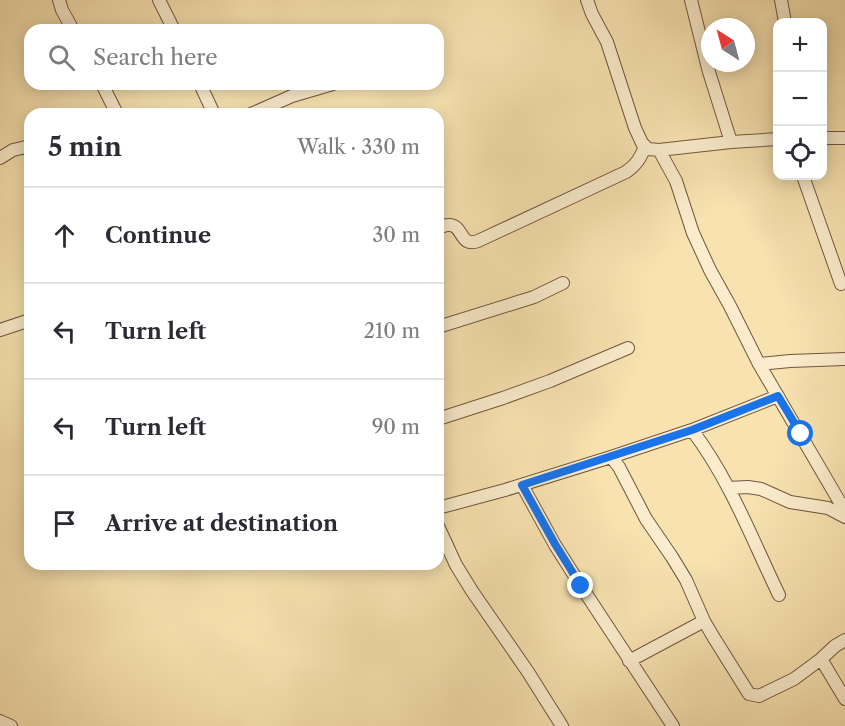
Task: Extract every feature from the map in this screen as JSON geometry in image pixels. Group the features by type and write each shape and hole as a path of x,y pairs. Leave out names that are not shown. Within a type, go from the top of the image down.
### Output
{"street":[{"path":"59,0 70,24"},
{"path":"159,0 171,24"},
{"path":"587,0 607,42 635,128 642,143 648,149 659,150 773,139"},
{"path":"691,0 709,72 731,142"},
{"path":"781,0 784,18"},
{"path":"105,90 114,108"},
{"path":"203,90 211,108"},
{"path":"265,108 312,90"},
{"path":"827,138 845,138"},
{"path":"444,227 452,225 467,242 472,244 478,242 616,178 634,167 645,146"},
{"path":"0,158 13,150 24,147"},
{"path":"659,150 676,181 693,233 710,270 759,364 845,512"},
{"path":"804,180 842,284"},
{"path":"444,325 534,297 563,283"},
{"path":"0,330 24,322"},
{"path":"444,418 541,384 628,348"},
{"path":"759,364 845,359"},
{"path":"444,506 611,457 692,430 778,396"},
{"path":"692,430 728,488 779,595"},
{"path":"611,457 619,467 646,519 686,580 704,621 749,694 759,696 794,679 845,640"},
{"path":"522,485 555,544 673,726"},
{"path":"728,488 762,489 790,502 828,508 845,517"},
{"path":"444,539 472,591 562,726"},
{"path":"629,661 704,621"},
{"path":"821,659 845,699"},
{"path":"0,721 11,726"}],"route":[{"path":"581,586 522,485 692,430 778,396 801,434"}]}
